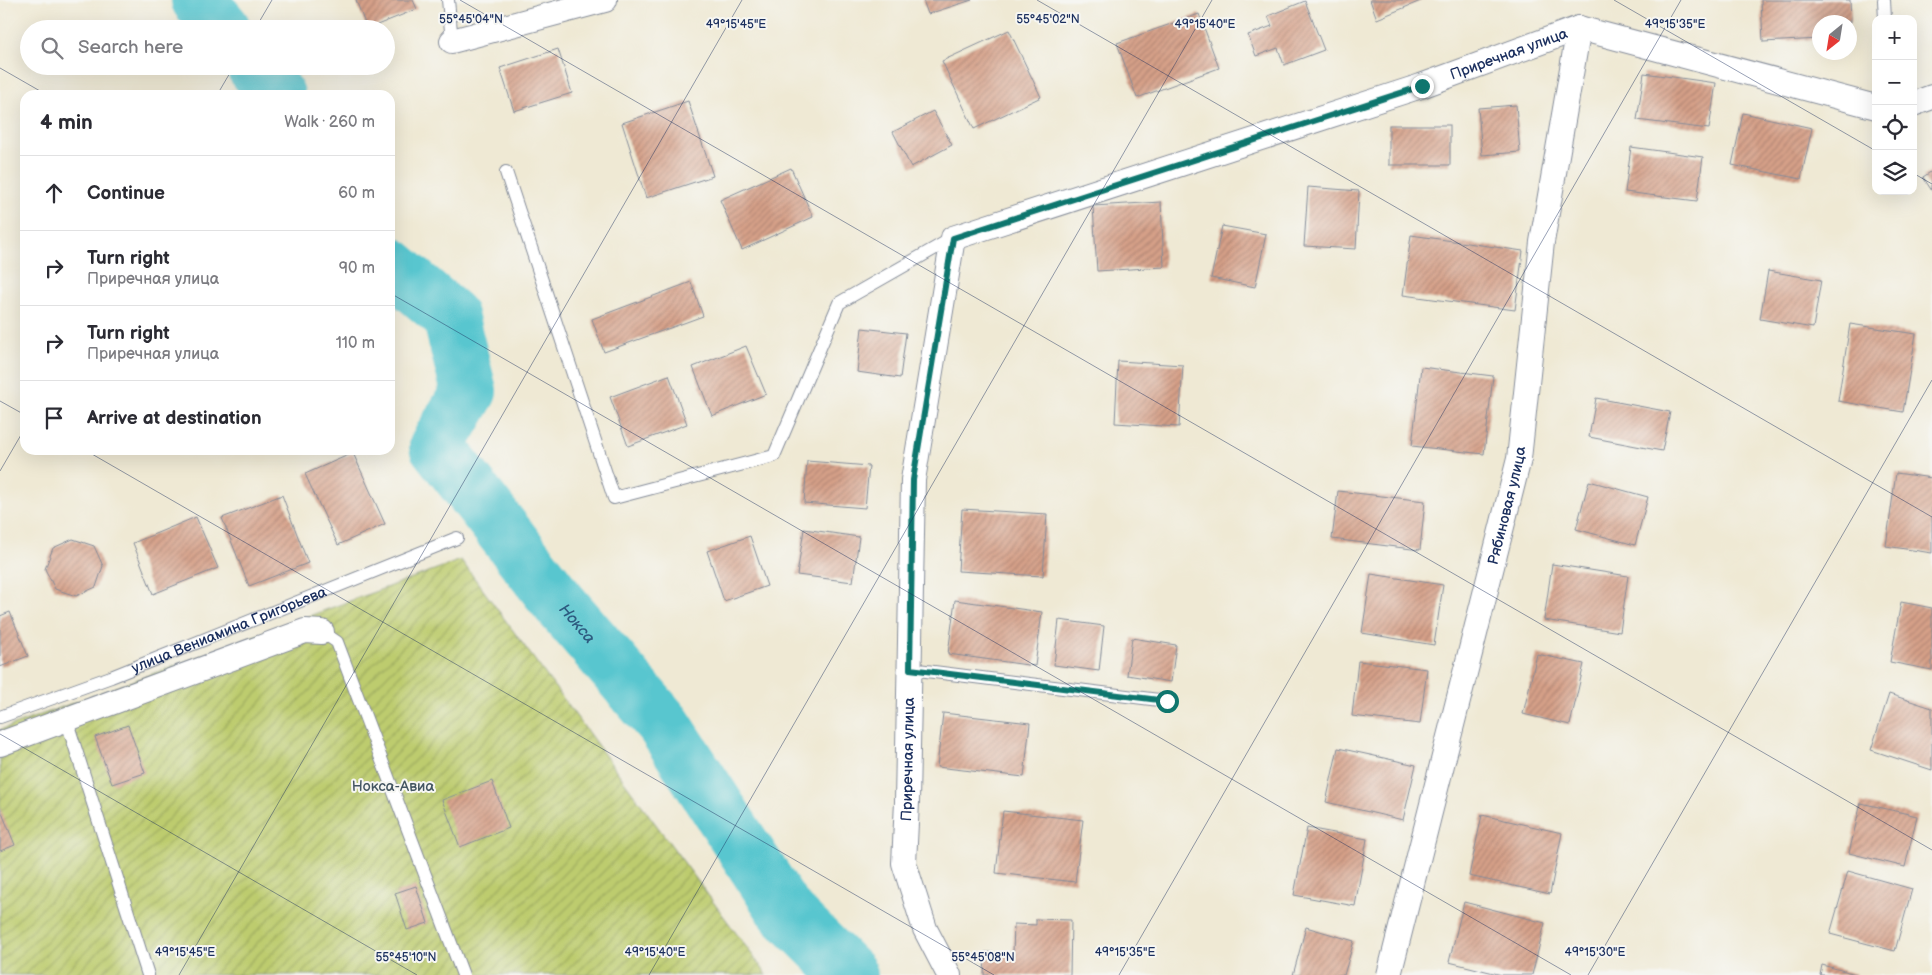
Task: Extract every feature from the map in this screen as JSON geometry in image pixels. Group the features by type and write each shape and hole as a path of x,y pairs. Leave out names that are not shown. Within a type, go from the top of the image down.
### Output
{"street":[{"path":"452,41 605,0"},
{"path":"1579,28 1872,106"},
{"name":"Приречная улица","path":"949,975 925,929 904,863 913,480 953,238 1422,86 1579,28"},
{"name":"Рябиновая улица","path":"1389,975 1519,459 1542,242 1579,28"},
{"path":"1917,103 1932,97"},
{"path":"0,744 305,632 322,632"}],"lane":[{"path":"448,0 452,41"},
{"path":"1884,0 1885,15"},
{"path":"506,172 614,498 774,456 840,302 953,238"},
{"name":"улица Вениамина Григорьева","path":"0,717 111,677 457,538"},
{"path":"322,632 338,642 463,975"},
{"path":"910,669 1167,701"},
{"path":"66,719 148,975"}],"green space":[{"name":"Нокса-Авиа","path":"461,560 767,975 0,975 0,730"}],"building":[{"path":"356,0 413,0 417,9 390,20 364,20"},
{"path":"923,0 972,0 928,14"},
{"path":"1370,0 1423,0 1377,19"},
{"path":"1761,0 1850,0 1851,15 1812,15 1812,39 1763,42"},
{"path":"1305,1 1324,50 1284,65 1278,48 1256,56 1248,35 1272,26 1268,16"},
{"path":"1199,14 1219,68 1137,98 1117,43"},
{"path":"1009,30 1041,97 974,129 942,61"},
{"path":"558,49 572,93 514,111 500,68"},
{"path":"1644,73 1716,83 1709,129 1637,120"},
{"path":"688,101 713,176 646,198 622,123"},
{"path":"1516,105 1520,152 1482,155 1478,108"},
{"path":"933,111 952,145 911,167 893,132"},
{"path":"1743,113 1812,128 1801,179 1732,165"},
{"path":"1389,125 1450,125 1450,165 1389,165"},
{"path":"1631,147 1703,157 1697,201 1625,192"},
{"path":"791,168 813,217 742,250 720,200"},
{"path":"1932,171 1932,191 1923,177"},
{"path":"1308,187 1359,191 1356,249 1304,246"},
{"path":"1161,202 1164,267 1097,271 1093,206"},
{"path":"1222,226 1266,234 1255,287 1211,278"},
{"path":"1411,235 1523,251 1515,310 1403,295"},
{"path":"1768,271 1821,280 1813,328 1760,319"},
{"path":"691,282 703,316 604,352 592,319"},
{"path":"1850,324 1916,334 1903,412 1838,401"},
{"path":"862,328 906,333 900,378 857,372"},
{"path":"746,346 766,394 712,416 693,367"},
{"path":"1118,361 1183,365 1179,427 1115,423"},
{"path":"1421,367 1493,376 1484,454 1412,446"},
{"path":"669,375 687,424 628,446 610,397"},
{"path":"1596,398 1670,412 1662,451 1589,437"},
{"path":"348,455 354,455 385,524 338,545 305,474"},
{"path":"807,461 869,466 865,508 804,503"},
{"path":"1896,473 1932,478 1932,553 1886,546"},
{"path":"1589,481 1648,497 1635,545 1576,529"},
{"path":"1338,491 1425,501 1420,550 1332,539"},
{"path":"282,495 308,563 249,586 222,518"},
{"path":"962,509 1047,514 1043,576 958,571"},
{"path":"196,517 218,568 153,594 133,543"},
{"path":"804,529 859,537 853,582 797,575"},
{"path":"750,536 767,586 724,601 707,551"},
{"path":"73,539 94,546 103,566 96,587 76,596 55,589 45,569 53,548"},
{"path":"1552,564 1628,576 1620,632 1544,620"},
{"path":"1371,574 1443,585 1434,645 1362,633"},
{"path":"955,600 1042,612 1035,666 948,654"},
{"path":"1901,602 1932,608 1932,670 1890,662"},
{"path":"10,612 28,656 0,667 0,616"},
{"path":"1059,620 1104,626 1099,671 1054,665"},
{"path":"1132,638 1176,645 1171,682 1127,675"},
{"path":"1537,654 1584,664 1570,725 1523,714"},
{"path":"1358,661 1427,669 1420,724 1352,716"},
{"path":"1889,694 1932,708 1932,770 1871,750"},
{"path":"943,713 1030,723 1024,777 937,767"},
{"path":"128,725 145,773 112,784 95,737"},
{"path":"1338,748 1416,765 1403,820 1326,802"},
{"path":"492,781 509,828 460,847 442,800"},
{"path":"1861,803 1917,816 1905,867 1849,853"},
{"path":"0,808 15,845 0,851"},
{"path":"1003,811 1083,820 1075,882 996,873"},
{"path":"1482,815 1562,833 1550,894 1469,876"},
{"path":"1307,828 1367,839 1355,906 1294,895"},
{"path":"1848,871 1912,889 1895,951 1830,934"},
{"path":"416,886 428,923 407,930 395,893"},
{"path":"1464,902 1545,923 1532,975 1502,975 1449,962"},
{"path":"1036,919 1071,920 1070,975 984,975 985,952 1013,953 1014,924 1036,925"},
{"path":"1306,927 1354,941 1344,975 1293,975"},
{"path":"1822,965 1856,974 1856,975 1820,975"}],"waterway":[{"name":"Нокса","path":"199,0 216,20"},
{"name":"Нокса","path":"261,75 273,90"},
{"name":"Нокса","path":"395,269 450,316 469,391 437,446 560,604 664,725 785,911 850,975"}],"route":[{"path":"1167,701 910,669 913,480 953,238 1422,86"}]}
